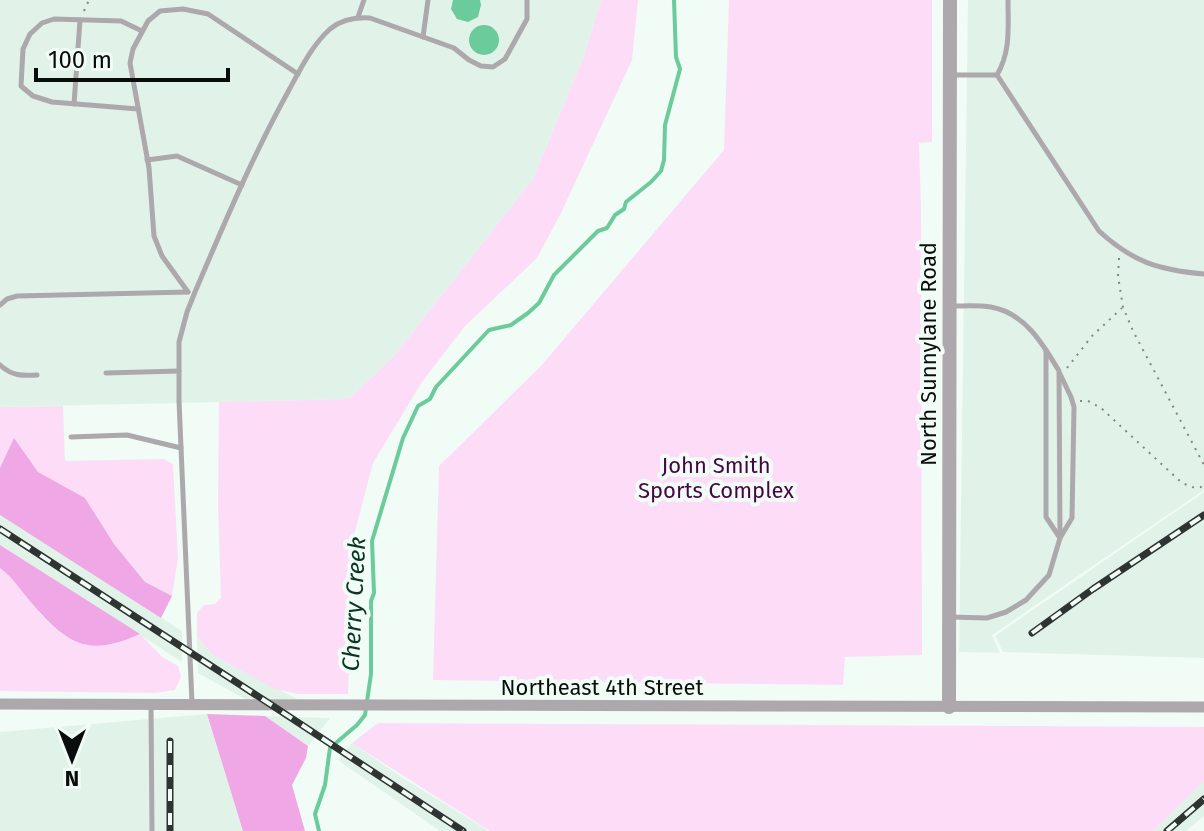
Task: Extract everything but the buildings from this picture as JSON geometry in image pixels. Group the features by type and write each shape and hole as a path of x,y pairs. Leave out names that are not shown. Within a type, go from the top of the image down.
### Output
{"street":[{"name":"North Sunnylane Road","path":"949,707 950,0"},
{"name":"Northeast 4th Street","path":"0,704 1204,707"}],"lane":[{"path":"166,0 142,31 130,63 147,160 154,236 162,256 191,292"},
{"path":"358,17 364,0"},
{"path":"423,37 428,0"},
{"path":"192,704 179,342 191,292 265,132 317,43 342,20 370,18 454,48 481,66 493,67 505,59 527,19 527,0"},
{"path":"997,75 1007,51 1008,0"},
{"path":"160,11 183,9 208,14 298,74"},
{"path":"138,109 52,102 33,96 21,86 22,61 23,49 30,34 42,23 54,19 121,21 142,31"},
{"path":"74,104 80,20"},
{"path":"950,75 997,75"},
{"path":"997,75 1099,231 1119,249 1140,261 1177,272 1204,274"},
{"path":"147,160 177,156 242,185"},
{"path":"0,305 17,296 191,292"},
{"path":"949,617 987,618 1006,612 1026,600 1049,575 1060,538 1072,518 1074,407 1046,349 1021,320 992,307 950,306"},
{"path":"1046,349 1046,517 1060,538"},
{"path":"0,365 18,376 37,375"},
{"path":"106,373 179,371"},
{"path":"1060,374 1060,538"},
{"path":"71,437 127,435 181,448"},
{"path":"151,704 152,831"}],"path":[{"path":"1119,249 1118,276 1123,307 1204,465"},
{"path":"1060,374 1092,336 1123,307"},
{"path":"1072,401 1088,401 1101,408 1182,483 1195,488 1201,487 1204,482"}],"shaded area":[{"path":"0,0 601,0 584,56 533,179 394,356 349,399 0,407"},
{"path":"453,0 480,0 478,17 468,22 457,19 451,9"},
{"path":"968,0 1204,0 1204,490 992,635 1000,653 959,652"},
{"path":"484,25 495,29 499,40 495,51 484,55 473,51 469,40 473,29"},
{"path":"14,438 38,472 85,498 114,544 145,582 172,596 161,618 0,515 0,468"},
{"path":"1204,492 1204,658 1003,652 995,636"},
{"path":"0,515 182,631 182,662 0,545"},
{"path":"0,545 140,634 105,645 90,645 65,636 0,568"},
{"path":"197,637 213,655 297,699 245,699 198,673"},
{"path":"207,714 243,831 0,831 0,732"},
{"path":"207,714 265,716 308,746 306,758 292,785 305,831 243,831"},
{"path":"265,716 330,718 308,746"},
{"path":"352,743 489,831 440,831 338,760"},
{"path":"1204,781 1204,816 1186,831 1153,831"}],"green space":[{"path":"601,0 638,0 632,60 561,213 537,258 465,326 422,382 373,463 354,535 348,694 298,694 275,689 213,655 197,637 197,613 204,605 215,604 221,598 219,402 349,399 394,356 533,179 584,56"},
{"name":"John Smith Sports Complex","path":"729,0 932,0 932,142 919,143 922,655 845,657 843,685 433,680 439,466 541,366 724,150"},
{"path":"63,406 65,461 163,459 173,464 178,558 172,596 145,582 114,544 85,498 38,472 14,439 0,468 0,407"},
{"path":"0,568 53,627 77,642 105,645 140,634 162,657 178,666 181,677 175,690 155,693 0,691"},
{"path":"378,723 1204,727 1204,781 1153,831 490,831 352,743"}],"waterway":[{"name":"Cherry Creek","path":"319,831 315,814 325,785 330,748 365,715 371,674 372,541 403,438 418,406 430,399 436,387 489,330 511,325 539,303 554,275 598,231 607,228 615,215 624,209 626,202 661,171 665,125 680,69 676,57 674,0"}],"railway":[{"path":"1032,633 1204,515"},
{"path":"0,529 463,831"},
{"path":"170,741 170,831"},
{"path":"1167,831 1204,799"}]}
